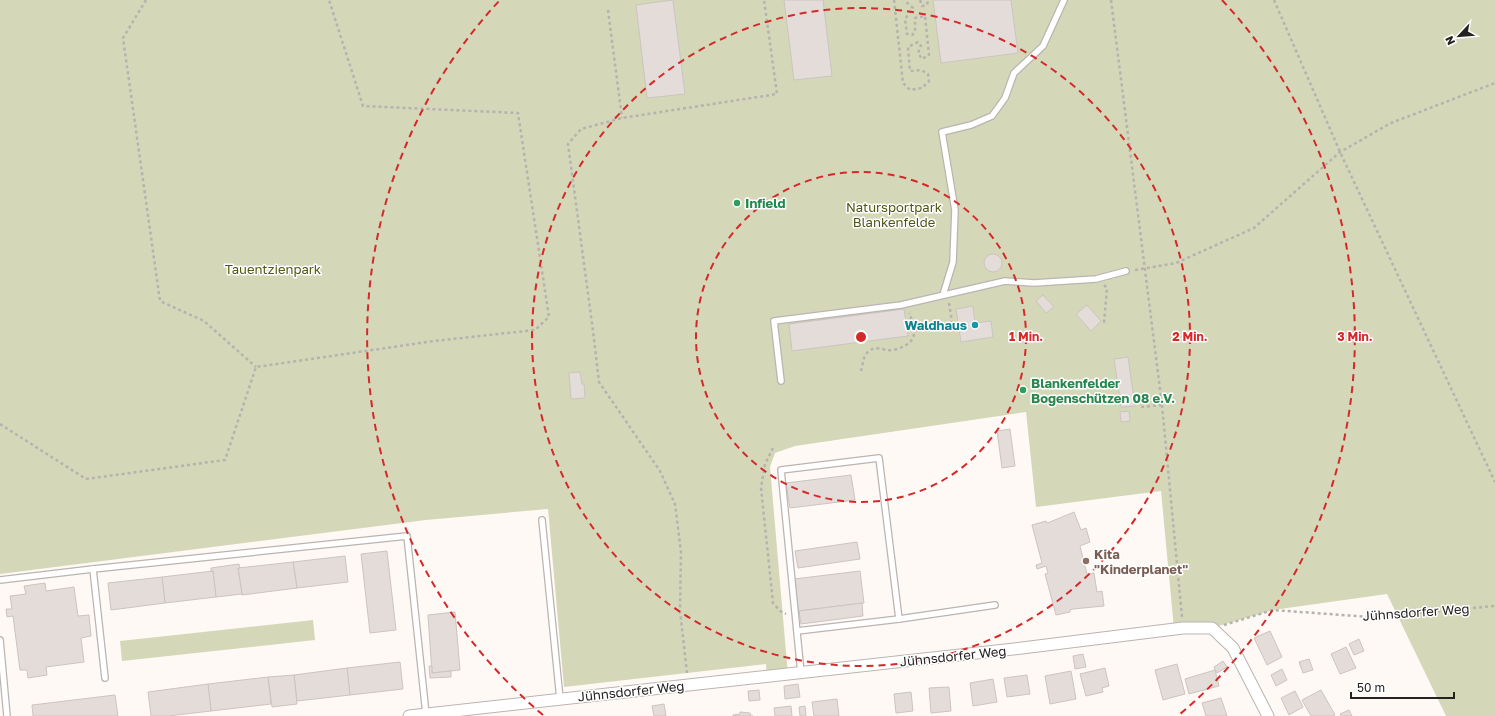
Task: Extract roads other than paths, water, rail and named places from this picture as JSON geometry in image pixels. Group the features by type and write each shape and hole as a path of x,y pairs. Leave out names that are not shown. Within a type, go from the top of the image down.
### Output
{"street":[{"name":"Jühnsdorfer Weg","path":"409,716 688,686 1183,628 1212,628 1233,648 1268,716"}],"lane":[{"path":"945,294 953,262 954,210 942,132 970,125 992,116 1005,98 1014,73 1043,46 1064,0"},
{"path":"781,381 774,321 905,304 1005,281 1034,283 1096,279 1126,271"},
{"path":"802,673 781,470 879,458 899,619"},
{"path":"542,520 560,699"},
{"path":"0,580 407,536 426,715"},
{"path":"93,569 105,678"},
{"path":"797,630 899,619 995,605"},
{"path":"0,640 7,716"}],"place":[{"name":"Infield","path":"737,203"},
{"name":"Waldhaus","path":"975,325"},
{"name":"Blankenfelder Bogenschützen 08 e.V.","path":"1023,390"},
{"name":"Kita \"Kinderplanet\"","path":"1086,561"}],"park label":[{"name":"Natursportpark Blankenfelde","path":"894,214"},
{"name":"Tauentzienpark","path":"273,269"}]}
